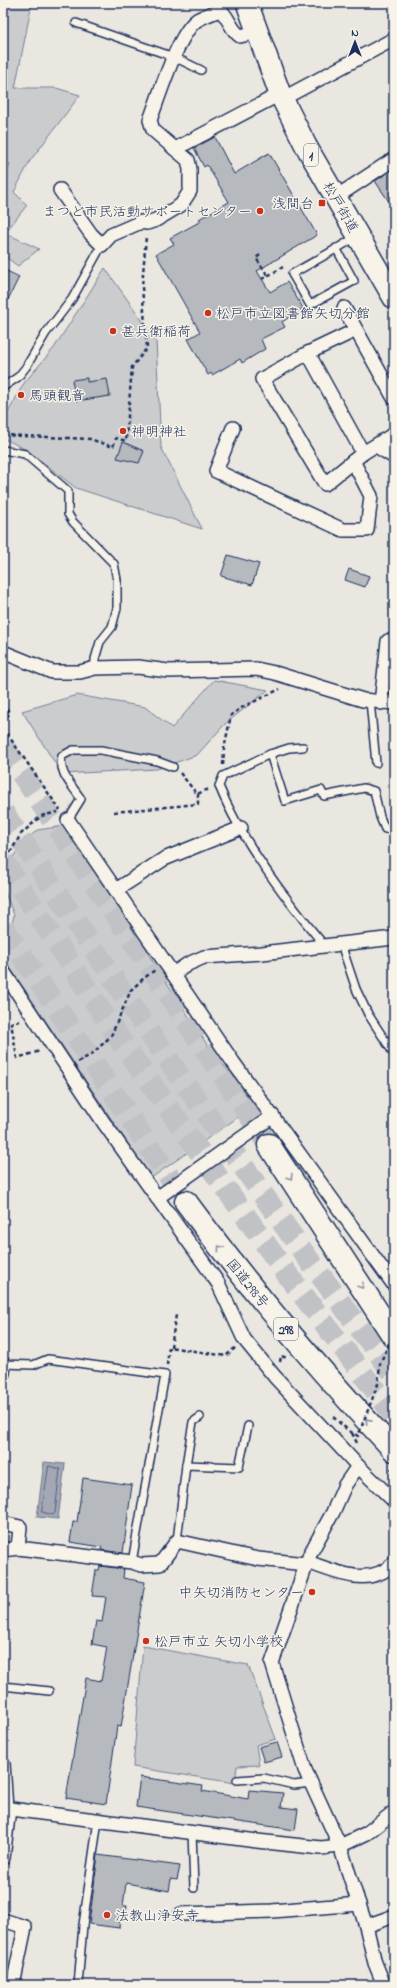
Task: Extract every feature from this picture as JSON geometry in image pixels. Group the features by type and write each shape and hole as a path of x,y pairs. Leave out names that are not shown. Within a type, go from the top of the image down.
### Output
{"highway":[{"path":"269,1145 394,1337"},
{"name":"国道298号","path":"186,1202 233,1265 280,1323 394,1450"}],"main road":[{"name":"松戸街道","path":"247,3 256,32 281,96 306,146 394,298"}],"street":[{"path":"60,190 91,234 102,245 111,235 141,222 147,223 167,215 180,205 190,191 188,160 153,130 150,120 174,57 187,31 196,20 220,10 226,14 233,31 240,36 256,32"},
{"path":"175,148 394,39"},
{"path":"336,197 394,159"},
{"path":"344,308 394,398"},
{"path":"356,330 308,353 262,380 325,484 358,457 394,434"},
{"path":"233,428 216,471 343,530 367,530 371,496 358,457 308,353"},
{"path":"376,446 394,457"},
{"path":"3,652 52,672 80,672 95,668 138,667 168,671 256,669 382,702 388,641"},
{"path":"65,815 225,1050 394,1285"},
{"path":"116,890 164,859 241,828"},
{"path":"170,969 188,964 204,957 394,938"},
{"path":"3,971 157,1198 218,1284 244,1339 275,1377 358,1466 394,1500"},
{"path":"157,1198 273,1116"},
{"path":"358,1466 345,1485 307,1563 272,1663 305,1770 340,1846 366,1926 375,1963 384,1985"},
{"path":"3,1523 20,1527 18,1548"},
{"path":"3,1550 18,1548 132,1562 141,1565 160,1564 177,1541 258,1559 307,1563 354,1578 372,1577 394,1563"},
{"path":"3,1858 6,1808 321,1848 340,1846 367,1833 394,1812"},
{"path":"181,1914 272,1911 359,1904"},
{"path":"366,1926 394,1916"},
{"path":"3,1920 25,1927 13,1985"}],"lane":[{"path":"76,23 174,57 201,70"},
{"path":"336,248 354,281 310,305 292,274 336,248 358,236"},
{"path":"3,387 18,377 26,367 46,333 72,299 102,245"},
{"path":"3,450 25,454 68,491 68,514 73,522 114,564 117,580 117,608 112,627 100,642 95,659 95,668"},
{"path":"376,763 382,702"},
{"path":"303,747 290,748 270,754 223,776 219,786 241,828 290,905 326,946"},
{"path":"65,815 81,799 61,770 60,764 62,756 73,750 102,750 121,752 157,761 173,767"},
{"path":"270,754 285,801 322,790 324,796 364,788 374,791 380,817 385,829 393,830 394,833"},
{"path":"341,944 356,989 368,1014 394,1054"},
{"path":"3,1367 33,1365 48,1359 165,1375 132,1562"},
{"path":"177,1541 186,1465 193,1422 200,1417"},
{"path":"186,1465 239,1467 248,1426"},
{"path":"3,1686 49,1691"},
{"path":"6,1763 6,1808"},
{"path":"237,1780 264,1778 294,1785 311,1783"},
{"path":"78,1985 83,1925 98,1820"},
{"path":"192,1832 194,1888"}],"path":[{"path":"3,435 90,439 113,447 116,438 126,441 132,367 147,348 142,287 147,223"},
{"path":"260,255 256,258 268,276"},
{"path":"223,776 224,749 231,715 243,707 298,680"},
{"path":"3,682 5,685 3,686"},
{"path":"3,703 10,714 3,719"},
{"path":"3,728 55,803"},
{"path":"114,812 198,804 198,794 173,767"},
{"path":"198,794 219,786"},
{"path":"3,864 21,834 41,816 65,815"},
{"path":"3,908 3,920"},
{"path":"68,1068 92,1054 111,1036 131,990 144,978 170,969"},
{"path":"165,1375 176,1314"},
{"path":"331,1415 349,1432 358,1436 378,1384 380,1364 394,1332"},
{"path":"171,1347 226,1356 244,1339"},
{"path":"284,1367 280,1361 281,1356 290,1358"},
{"path":"344,1421 362,1450"}],"shaded area":[{"path":"3,3 32,3 15,88 56,88 80,95 30,161 14,192 27,205 5,233 39,249 18,266 3,255 3,188 10,164 3,160"},
{"path":"105,268 156,340 161,447 202,529 76,488 27,450 3,438 3,422 24,383 54,348"},
{"path":"214,680 268,690 225,724 197,755 157,769 62,774 22,711 77,695 145,707 172,728"},
{"path":"65,826 210,1049 238,1083 254,1106 151,1178 4,959 14,915 3,888 3,873 19,848 37,830"},
{"path":"143,1646 248,1665 276,1739 256,1745 259,1765 237,1766 235,1783 133,1767"}],"water":[{"path":"44,1462 65,1464 58,1519 37,1517"}],"building":[{"path":"215,137 234,174 269,153 317,235 257,271 270,292 287,282 303,308 282,322 285,327 261,339 265,349 242,363 240,359 212,375 211,373 208,375 188,339 200,332 156,254 174,244 170,238 201,221 199,219 229,202 207,165 204,167 194,148"},
{"path":"394,169 394,209 375,181"},
{"path":"3,269 19,277 3,310"},
{"path":"87,378 87,382 107,379 110,396 76,401 72,380"},
{"path":"123,442 144,451 139,463 117,458"},
{"path":"228,555 259,564 252,585 221,576"},
{"path":"349,569 369,576 365,587 345,580"},
{"path":"83,1478 132,1485 123,1553 101,1550 102,1547 70,1542 73,1522 77,1522"},
{"path":"100,1566 124,1569 123,1578 145,1582 121,1727 117,1726 106,1804 66,1798 86,1678 101,1681 107,1647 92,1644 96,1621 102,1622 106,1597 92,1596 96,1570 99,1570"},
{"path":"277,1742 282,1757 264,1762 259,1747"},
{"path":"140,1777 203,1786 202,1791 248,1799 249,1790 283,1793 281,1807 298,1809 295,1830 136,1807"},
{"path":"98,1855 180,1866 177,1880 171,1879 169,1891 126,1883 123,1906 127,1906 125,1918 120,1917 119,1928 89,1924"}],"tunnel":[{"path":"3,746 269,1145"},
{"path":"3,812 144,1025 306,1256 394,1374"},
{"path":"3,861 124,1046 287,1274 394,1415"},
{"path":"3,927 186,1202"}],"place":[{"name":"浅間台","path":"322,203"},
{"name":"まつど市民活動サポートセンター","path":"260,211"},
{"name":"松戸市立図書館矢切分館","path":"208,313"},
{"name":"甚兵衛稲荷","path":"113,331"},
{"name":"馬頭観音","path":"21,395"},
{"name":"神明神社","path":"123,431"},
{"name":"中矢切消防センター","path":"312,1592"},
{"name":"松戸市立 矢切小学校","path":"146,1641"},
{"name":"法教山浄安寺","path":"107,1915"}]}
